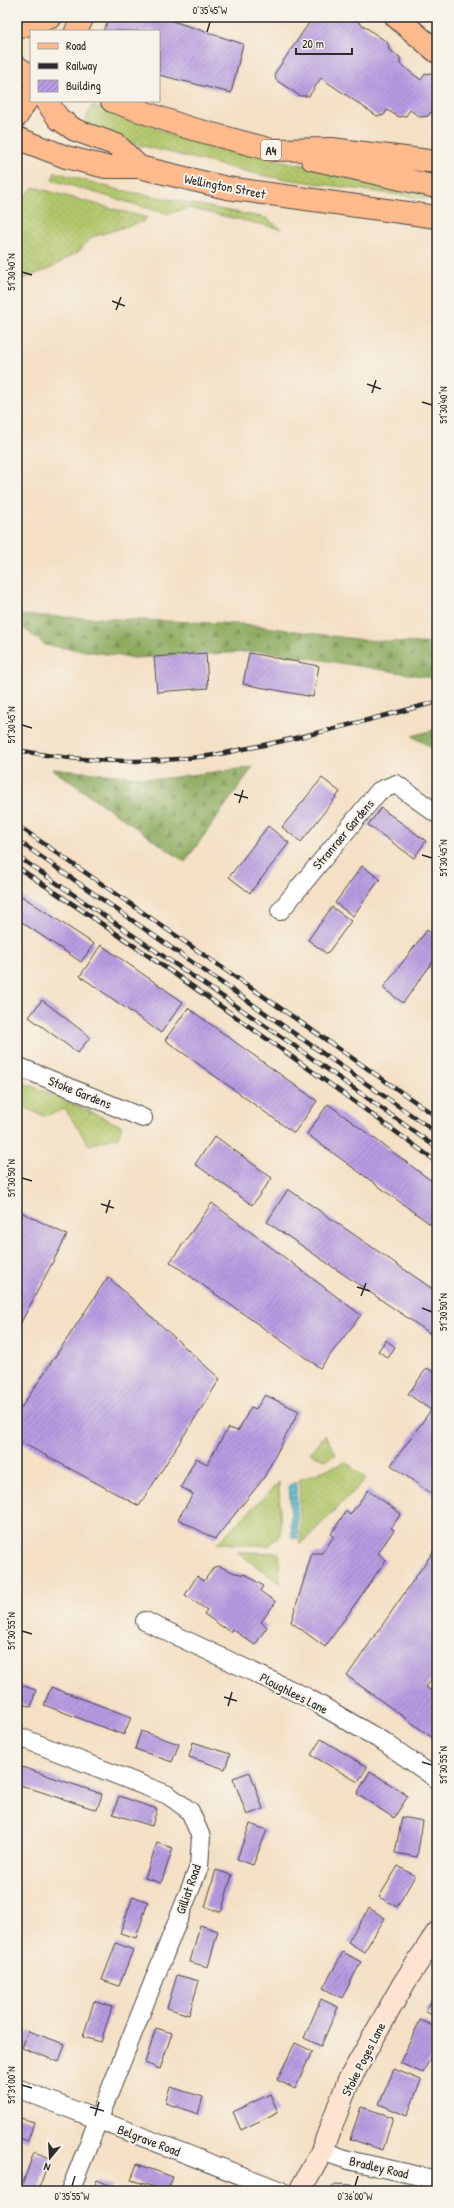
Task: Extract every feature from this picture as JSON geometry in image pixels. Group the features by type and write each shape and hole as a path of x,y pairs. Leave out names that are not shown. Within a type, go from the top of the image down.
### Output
{"main road":[{"path":"17,28 51,17"},
{"path":"51,30 59,17"},
{"path":"76,30 83,17"},
{"path":"396,17 437,52"},
{"path":"17,67 30,75"},
{"path":"17,116 30,95"},
{"path":"47,102 59,119 75,130 117,145 139,167"},
{"name":"A4","path":"115,102 186,127 272,150 332,149 437,162"},
{"name":"Wellington Street","path":"17,138 66,157 106,167 139,167 227,188 437,217"},
{"path":"272,150 437,187"}],"street":[{"name":"Stranraer Gardens","path":"280,911 379,791 396,784 437,814"},
{"name":"Stoke Gardens","path":"17,1066 143,1118"},
{"name":"Ploughlees Lane","path":"145,1620 308,1698 384,1742 437,1779"},
{"name":"Gilliat Road","path":"17,1736 168,1795 190,1811 201,1837 198,1867 70,2191"},
{"name":"Stoke Poges Lane","path":"300,2191 322,2151 348,2082 404,1983 437,1933"},
{"name":"Belgrave Road","path":"17,2088 281,2191"},
{"name":"Bradley Road","path":"322,2151 348,2160 437,2180"}],"green space":[{"path":"91,106 133,116 173,136 235,152 429,189 427,199 265,176 127,142 83,126"},
{"path":"55,172 115,189 266,218 281,229 188,208 168,214 52,180"},
{"path":"33,187 147,218 144,221 92,237 78,252 49,269 17,281 17,206"},
{"path":"17,615 243,624 363,640 437,644 437,676 433,678 265,651 134,658 45,645 17,623"},
{"path":"437,729 437,751 412,736"},
{"path":"253,767 185,862 52,769 159,779"},
{"path":"23,1082 122,1126 118,1137 89,1145 65,1109 44,1116 17,1105 17,1084"},
{"path":"325,1435 336,1454 326,1460 310,1453"},
{"path":"346,1462 366,1479 301,1544 299,1480"},
{"path":"279,1482 281,1535 268,1546 217,1543"},
{"path":"237,1552 279,1553 280,1583"}],"water":[{"path":"296,1482 298,1538 292,1538 289,1485"}],"building":[{"path":"110,17 160,17 243,44 231,93 160,75 160,30 104,30"},
{"path":"313,17 356,17 357,21 388,43 389,50 400,57 400,64 421,80 425,74 431,73 437,78 437,116 431,112 428,116 420,117 410,110 406,116 399,117 387,110 384,115 377,116 321,78 309,96 300,96 276,80 275,73"},
{"path":"206,653 208,688 157,692 154,657"},
{"path":"249,653 319,666 313,697 243,684"},
{"path":"322,778 340,792 301,842 282,827"},
{"path":"381,808 426,841 414,858 368,825"},
{"path":"268,826 289,843 250,893 229,877"},
{"path":"362,866 380,879 353,916 335,903"},
{"path":"17,893 94,944 81,962 17,919"},
{"path":"332,907 351,921 327,954 308,940"},
{"path":"427,930 437,937 437,956 403,1003 383,988"},
{"path":"101,945 183,1002 161,1033 80,976"},
{"path":"42,1000 90,1037 78,1053 29,1017"},
{"path":"188,1008 317,1101 294,1133 165,1040"},
{"path":"328,1104 437,1185 437,1229 307,1134"},
{"path":"215,1136 272,1178 252,1205 195,1164"},
{"path":"288,1189 437,1292 437,1338 267,1222"},
{"path":"212,1203 361,1315 320,1368 170,1262"},
{"path":"17,1210 67,1235 17,1330"},
{"path":"108,1277 220,1379 139,1506 17,1440 17,1414"},
{"path":"386,1340 395,1347 388,1358 378,1351"},
{"path":"427,1368 437,1375 437,1498 391,1465 431,1410 408,1394"},
{"path":"265,1395 299,1411 263,1479 215,1539 178,1519 193,1494 181,1487 196,1458 207,1464 228,1428 238,1431 251,1407 256,1409"},
{"path":"368,1490 401,1514 391,1528 394,1530 378,1553 386,1560 325,1647 291,1622 312,1553 322,1553 334,1536 331,1534 346,1511 350,1515"},
{"path":"437,1546 437,1672 426,1687 437,1695 437,1741 347,1676"},
{"path":"219,1566 235,1573 247,1575 263,1586 260,1591 276,1602 261,1622 267,1627 255,1645 232,1629 230,1632 204,1614 207,1610 185,1595 197,1576 204,1581 214,1567"},
{"path":"17,1684 36,1690 31,1707 17,1702"},
{"path":"51,1687 131,1717 124,1735 44,1705"},
{"path":"141,1731 179,1744 172,1762 135,1749"},
{"path":"321,1739 367,1767 358,1782 311,1755"},
{"path":"193,1742 230,1754 225,1769 189,1757"},
{"path":"22,1767 102,1794 97,1810 17,1784"},
{"path":"370,1771 408,1796 394,1818 357,1794"},
{"path":"250,1772 263,1809 247,1815 233,1778"},
{"path":"119,1796 157,1809 152,1826 113,1814"},
{"path":"402,1817 423,1821 417,1857 395,1853"},
{"path":"250,1824 267,1830 253,1865 237,1859"},
{"path":"157,1843 173,1848 161,1883 145,1878"},
{"path":"398,1866 415,1876 397,1907 379,1897"},
{"path":"216,1870 232,1875 221,1912 205,1907"},
{"path":"133,1896 148,1902 136,1938 120,1933"},
{"path":"369,1908 385,1918 364,1952 348,1942"},
{"path":"200,1925 218,1931 208,1967 190,1962"},
{"path":"116,1943 133,1950 119,1986 102,1980"},
{"path":"343,1952 361,1962 342,1998 323,1988"},
{"path":"177,1975 199,1981 189,2015 167,2008"},
{"path":"437,1993 437,2018 425,2011"},
{"path":"321,1999 338,2007 321,2046 304,2038"},
{"path":"94,2001 112,2007 101,2042 83,2037"},
{"path":"420,2020 437,2028 437,2044 423,2073 400,2063"},
{"path":"156,2028 172,2033 160,2069 145,2063"},
{"path":"28,2031 65,2044 59,2062 22,2048"},
{"path":"295,2043 312,2051 295,2089 277,2080"},
{"path":"394,2069 421,2080 407,2116 379,2104"},
{"path":"170,2087 203,2097 198,2114 165,2103"},
{"path":"270,2094 278,2112 241,2130 233,2112"},
{"path":"361,2107 393,2117 383,2150 350,2139"},
{"path":"17,2117 34,2122 28,2141 17,2137"},
{"path":"34,2152 50,2158 38,2191 20,2191"},
{"path":"137,2164 173,2177 168,2191 131,2180"},
{"path":"97,2180 112,2186 110,2191 93,2191"},
{"path":"335,2184 351,2185 370,2191 329,2191"}],"railway":[{"path":"17,750 62,757 107,761 152,761 204,756 296,738 437,702"},
{"path":"17,825 437,1117"},
{"path":"17,840 437,1133"},
{"path":"17,856 289,1042 437,1148"},
{"path":"17,867 229,1012 437,1162"}]}
